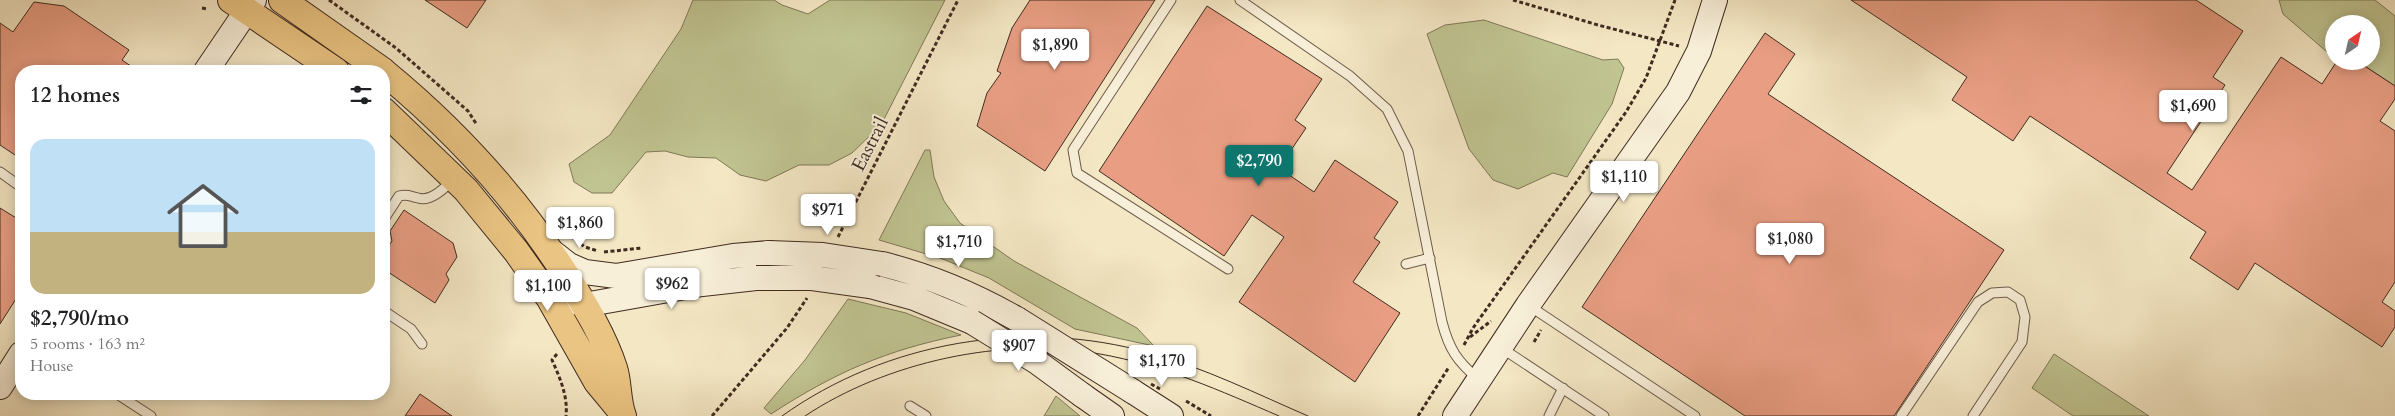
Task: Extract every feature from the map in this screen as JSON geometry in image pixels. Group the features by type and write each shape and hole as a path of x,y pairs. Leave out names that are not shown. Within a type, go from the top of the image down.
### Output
{"main road":[{"path":"282,0 375,65"},
{"path":"235,5 327,65"},
{"path":"390,76 431,112 475,156 528,218 550,250 584,305 614,368 622,414"},
{"path":"390,117 454,178 485,213 535,277 597,382 622,414"}],"street":[{"path":"1455,416 1528,305 1678,92 1699,51 1714,0"},
{"path":"209,65 235,5"},
{"path":"550,250 569,265 585,272 616,276 700,261 769,253 823,255 882,264 940,281 978,297 1017,319 1171,416"},
{"path":"535,277 560,296 584,305 702,284 756,278 812,278 870,286 914,298 972,322 1038,362 1112,416"},
{"path":"0,387 15,363"}],"lane":[{"path":"1171,0 1072,150 1077,173 1228,269"},
{"path":"1240,0 1350,76 1387,109 1408,152 1442,322 1448,343 1456,357 1478,379"},
{"path":"0,172 15,183"},
{"path":"390,210 399,196 408,194 419,199 429,199 454,178"},
{"path":"1406,264 1430,258"},
{"path":"1901,416 1978,302 1992,293 2008,292 2020,300 2025,317 2022,342 1973,416"},
{"path":"1528,305 1695,416"},
{"path":"390,315 411,328 422,344"},
{"path":"1500,346 1604,416"},
{"path":"1550,416 1563,388"},
{"path":"127,400 151,416"},
{"path":"910,406 926,416"}],"path":[{"name":"Eastrail","path":"836,241 958,0"},
{"path":"1513,0 1699,51"},
{"path":"1418,416 1470,337 1473,328 1626,112 1646,78 1675,0"},
{"path":"202,8 235,5"},
{"path":"712,416 787,328 811,291"},
{"path":"1470,337 1497,317"},
{"path":"558,353 552,360 562,381 566,416"}],"green space":[{"path":"693,0 774,0 782,5 808,14 830,0 945,0 881,125 852,153 829,165 799,165 766,181 740,175 716,158 688,157 665,151 646,152 612,193 592,193 574,182 569,164 610,135 681,29"},
{"path":"2279,0 2375,0 2395,16 2395,86 2371,70 2380,70 2380,15 2325,15 2325,50 2283,14"},
{"path":"1484,20 1603,60 1618,59 1624,68 1612,104 1567,177 1553,173 1518,189 1493,180 1469,149 1427,34 1445,25"},
{"path":"925,150 930,150 934,177 944,201 960,223 1014,261 1137,328 1154,346 1075,329 989,278 940,258 879,240"},
{"path":"848,299 906,313 961,335 909,348 862,365 817,386 771,414 764,408 805,360"},
{"path":"2054,354 2149,416 2073,416 2032,388"},
{"path":"1056,396 1080,416 1044,416"}],"building":[{"path":"425,0 486,0 467,28"},
{"path":"1030,0 1155,0 1045,171 977,126 987,93 1001,73 997,71 1012,28"},
{"path":"1851,0 2196,0 2243,31 2213,77 2225,85 2167,173 2192,190 2281,57 2322,84 2331,70 2371,70 2395,86 2395,99 2380,121 2395,131 2395,282 2382,302 2395,311 2395,327 2382,347 2255,263 2238,290 2190,258 2206,232 2030,116 2013,141 1952,100 1967,77"},
{"path":"34,2 64,6 129,50 122,60 129,65 15,65 15,155 0,145 0,23 13,32"},
{"path":"1207,6 1322,79 1295,120 1306,128 1279,168 1314,192 1335,160 1398,202 1374,238 1380,242 1353,282 1400,313 1355,382 1239,302 1284,237 1252,215 1224,256 1099,171"},
{"path":"1765,33 1795,54 1768,94 2004,250 1894,416 1745,416 1582,307"},
{"path":"0,208 15,217 15,300 0,324"},
{"path":"404,210 453,243 457,257 446,274 449,280 435,303 390,273 390,244 392,241 390,231"},
{"path":"420,394 452,416 405,416"}],"tram line":[{"path":"782,416 823,390 866,370 912,354 959,343 1007,338 1055,338 1103,343 1150,353 1191,366 1308,416"},
{"path":"805,416 837,397 872,381 909,368 947,358 986,351 1025,348 1063,349 1100,354 1146,365 1191,380 1279,416"}]}
